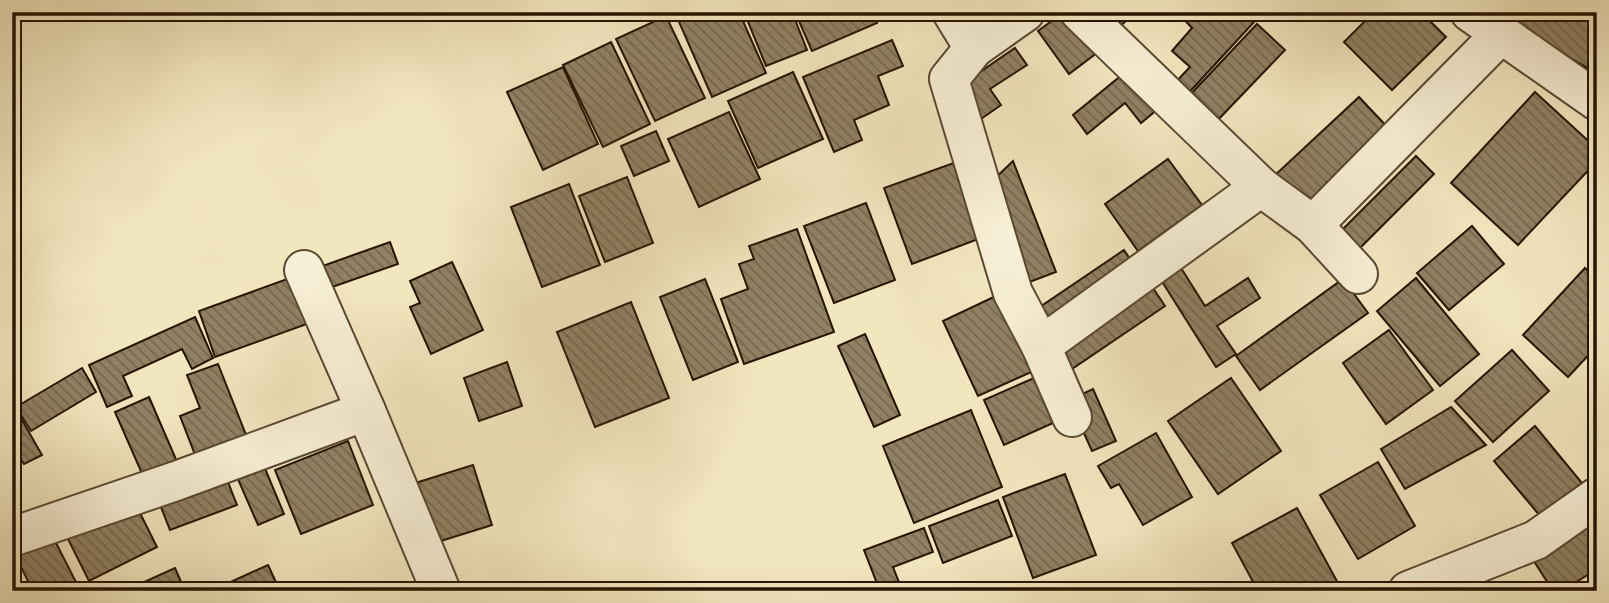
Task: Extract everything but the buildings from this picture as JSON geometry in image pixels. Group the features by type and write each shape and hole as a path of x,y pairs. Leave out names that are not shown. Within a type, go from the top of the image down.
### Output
{"street":[{"path":"952,12 974,48"},
{"path":"1025,12 974,48 949,79 1013,293 1041,346 1072,417"},
{"path":"1080,12 1261,187 1313,225 1358,274"},
{"path":"1470,12 1597,101"},
{"path":"1313,225 1500,35"},
{"path":"1041,346 1261,187"},
{"path":"304,270 441,591"},
{"path":"12,537 176,481 366,411"},
{"path":"1408,591 1536,540 1597,497"}]}
